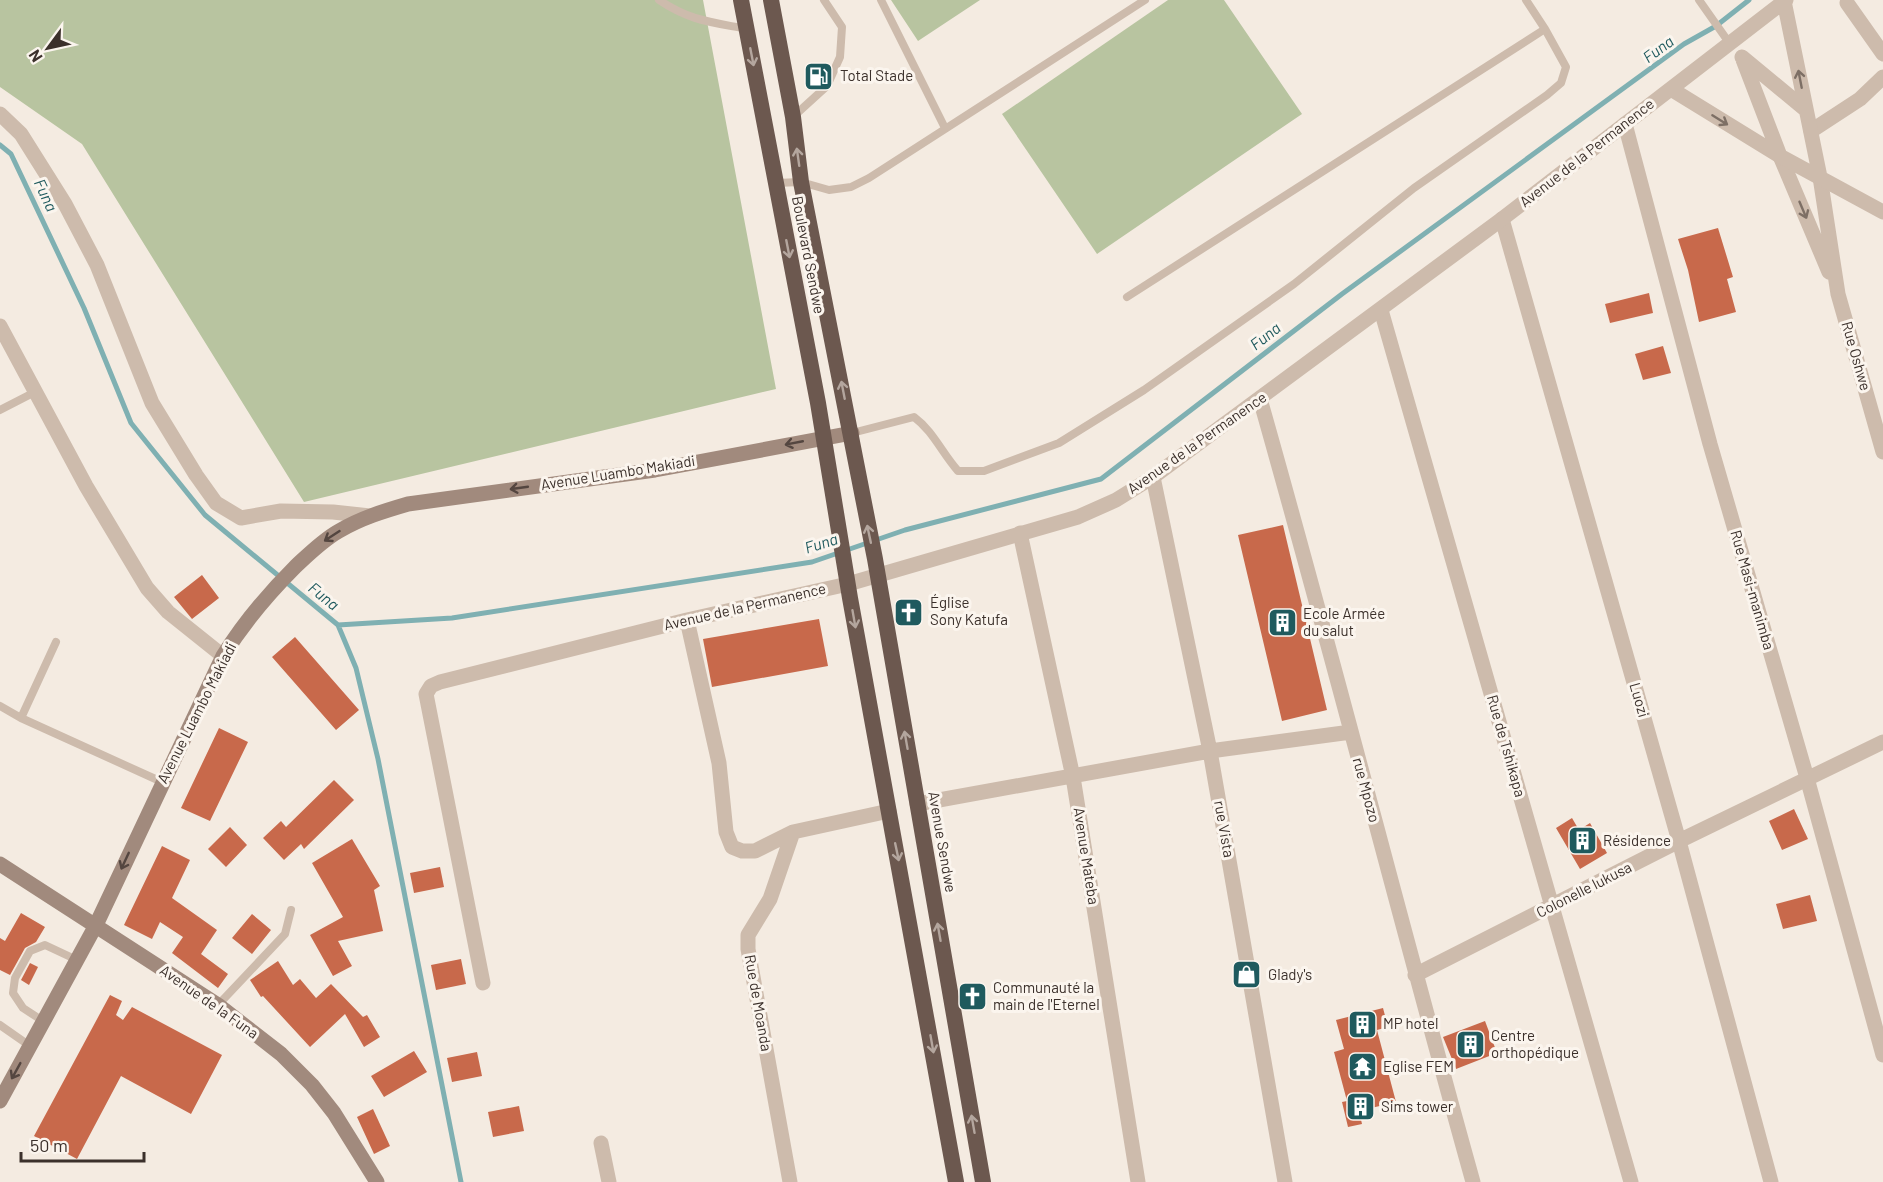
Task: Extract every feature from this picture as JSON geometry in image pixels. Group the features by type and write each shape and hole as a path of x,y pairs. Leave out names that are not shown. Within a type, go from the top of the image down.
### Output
{"highway":[{"name":"Boulevard Sendwe","path":"741,0 824,438 848,584"},
{"name":"Boulevard Sendwe","path":"771,0 801,182 852,433 864,509"},
{"name":"Avenue Sendwe","path":"864,509 875,559 876,576 982,1182"},
{"path":"848,584 956,1182"}],"main road":[{"name":"Avenue Luambo Makiadi","path":"0,1101 96,925 223,656 268,593 310,552 338,531 370,516 408,504 655,470 852,433"},
{"name":"Avenue de la Funa","path":"0,864 218,1005 281,1054 312,1085 334,1113 377,1182"}],"street":[{"name":"Avenue de la Permanence","path":"483,983 426,694 431,686 687,620 848,584 1078,517 1116,500 1153,477 1381,310 1785,1"},
{"path":"1785,1 1820,177 1838,294"},
{"path":"1847,3 1883,54"},
{"path":"1730,44 1742,57 1806,110"},
{"path":"1742,57 1780,156 1838,294"},
{"path":"1810,131 1860,99 1883,77"},
{"path":"1671,88 1780,156 1883,212"},
{"path":"0,114 21,134 65,204 97,265 152,403 216,503 241,518 281,511 333,512 370,516"},
{"name":"Rue Masi-manimba","path":"1625,124 1710,444 1807,778 1883,1055"},
{"name":"Luozi","path":"1502,219 1679,841 1771,1182"},
{"name":"Rue Oshwe","path":"1838,294 1883,452"},
{"name":"Rue de Tshikapa","path":"1381,310 1631,1182"},
{"path":"0,326 86,486 147,588 168,612 223,656"},
{"name":"rue Mpozo","path":"1260,399 1473,1182"},
{"name":"rue Vista","path":"1153,477 1210,751 1286,1182"},
{"name":"Avenue Mateba","path":"1020,533 1073,777 1138,1182"},
{"path":"687,620 719,763 726,832 732,847 742,851 756,851 793,832 889,811"},
{"path":"917,804 1210,751 1351,732"},
{"name":"Colonelle lukusa","path":"1415,975 1679,841 1883,742"},
{"name":"Rue de Moanda","path":"790,1182 748,948 748,935 770,900 793,832"},
{"path":"601,1143 609,1182"}],"lane":[{"path":"659,0 694,19 747,29"},
{"path":"792,117 827,86 840,57 842,27 824,0"},
{"path":"881,0 945,128"},
{"path":"776,183 801,182 829,190 850,187 869,178 1145,0"},
{"path":"852,433 914,417 926,426 945,457 958,471 984,471 1059,443 1144,390 1294,284 1414,188 1547,96 1561,83 1566,67 1526,0"},
{"path":"1701,1 1730,44"},
{"path":"1126,297 1545,29"},
{"path":"0,410 35,392"},
{"path":"21,718 56,642"},
{"path":"0,706 21,718 162,782"},
{"path":"218,1005 285,934 291,910"},
{"path":"43,1021 23,1008 13,993 15,978 30,951 45,945 77,960"},
{"path":"0,1025 30,1046"}],"green space":[{"path":"0,0 703,0 776,389 304,502 82,144 0,87"},
{"path":"891,0 980,0 918,41"},
{"path":"1168,0 1224,0 1302,114 1097,254 1002,114"}],"building":[{"path":"1718,228 1733,277 1727,279 1736,312 1699,322 1688,270 1678,239"},
{"path":"1649,293 1653,313 1610,323 1605,304"},
{"path":"1663,346 1671,373 1643,380 1635,354"},
{"name":"Ecole Armée du salut","path":"1283,525 1327,710 1282,721 1238,535"},
{"path":"202,575 219,598 192,619 174,597"},
{"path":"819,619 828,666 712,687 703,639"},
{"path":"295,637 359,710 336,730 272,657"},
{"path":"219,728 248,742 210,821 181,808"},
{"path":"334,780 354,800 304,849 301,844 284,860 263,838 281,821 286,827"},
{"path":"1794,809 1808,839 1782,850 1769,821"},
{"name":"Résidence","path":"1572,818 1579,830 1590,823 1607,853 1580,869 1556,828"},
{"path":"230,827 247,845 226,867 208,849"},
{"path":"352,839 380,886 374,890 383,931 338,941 352,966 333,976 310,935 343,917 312,863"},
{"path":"162,846 190,860 172,898 217,930 201,954 228,974 218,988 172,953 183,937 160,922 152,939 124,925"},
{"path":"440,867 444,887 414,893 410,873"},
{"path":"1810,895 1817,921 1783,929 1776,904"},
{"path":"21,913 45,927 36,942 25,948 10,975 0,970 0,938 5,941"},
{"path":"252,914 271,930 252,954 232,938"},
{"path":"461,959 466,984 436,990 431,965"},
{"path":"278,961 293,985 300,979 316,998 331,984 363,1017 367,1015 380,1037 364,1047 345,1014 310,1047 263,996 261,997 250,980"},
{"path":"30,963 38,967 29,985 21,980"},
{"path":"110,995 122,1001 116,1015 123,1020 132,1007 222,1055 191,1114 121,1076 77,1159 34,1136"},
{"path":"1383,1008 1388,1027 1377,1030 1396,1102 1359,1111 1362,1124 1348,1127 1342,1102 1347,1101 1334,1052 1344,1049 1336,1020"},
{"name":"Centre orthopédique","path":"1485,1021 1497,1053 1456,1069 1443,1037"},
{"path":"414,1051 427,1072 384,1097 371,1076"},
{"path":"477,1052 482,1076 452,1082 447,1058"},
{"path":"519,1106 524,1131 493,1137 488,1112"},
{"path":"373,1109 390,1146 374,1154 357,1117"}],"waterway":[{"name":"Funa","path":"0,145 11,154 84,308 131,423 205,515 338,625 452,618 812,562 905,530 1101,479 1342,294 1684,44 1716,26 1749,0"},
{"path":"338,625 356,668 378,759 461,1182"}],"place":[{"name":"Total Stade","path":"819,76"},
{"name":"Église Sony Katufa","path":"909,612"},
{"name":"Ecole Armée du salut","path":"1282,623"},
{"name":"Résidence","path":"1582,841"},
{"name":"Glady's","path":"1247,975"},
{"name":"Communauté la main de l'Eternel","path":"972,997"},
{"name":"MP hotel","path":"1362,1024"},
{"name":"Centre orthopédique","path":"1470,1045"},
{"name":"Eglise FEM","path":"1362,1067"},
{"name":"Sims tower","path":"1360,1107"}]}
